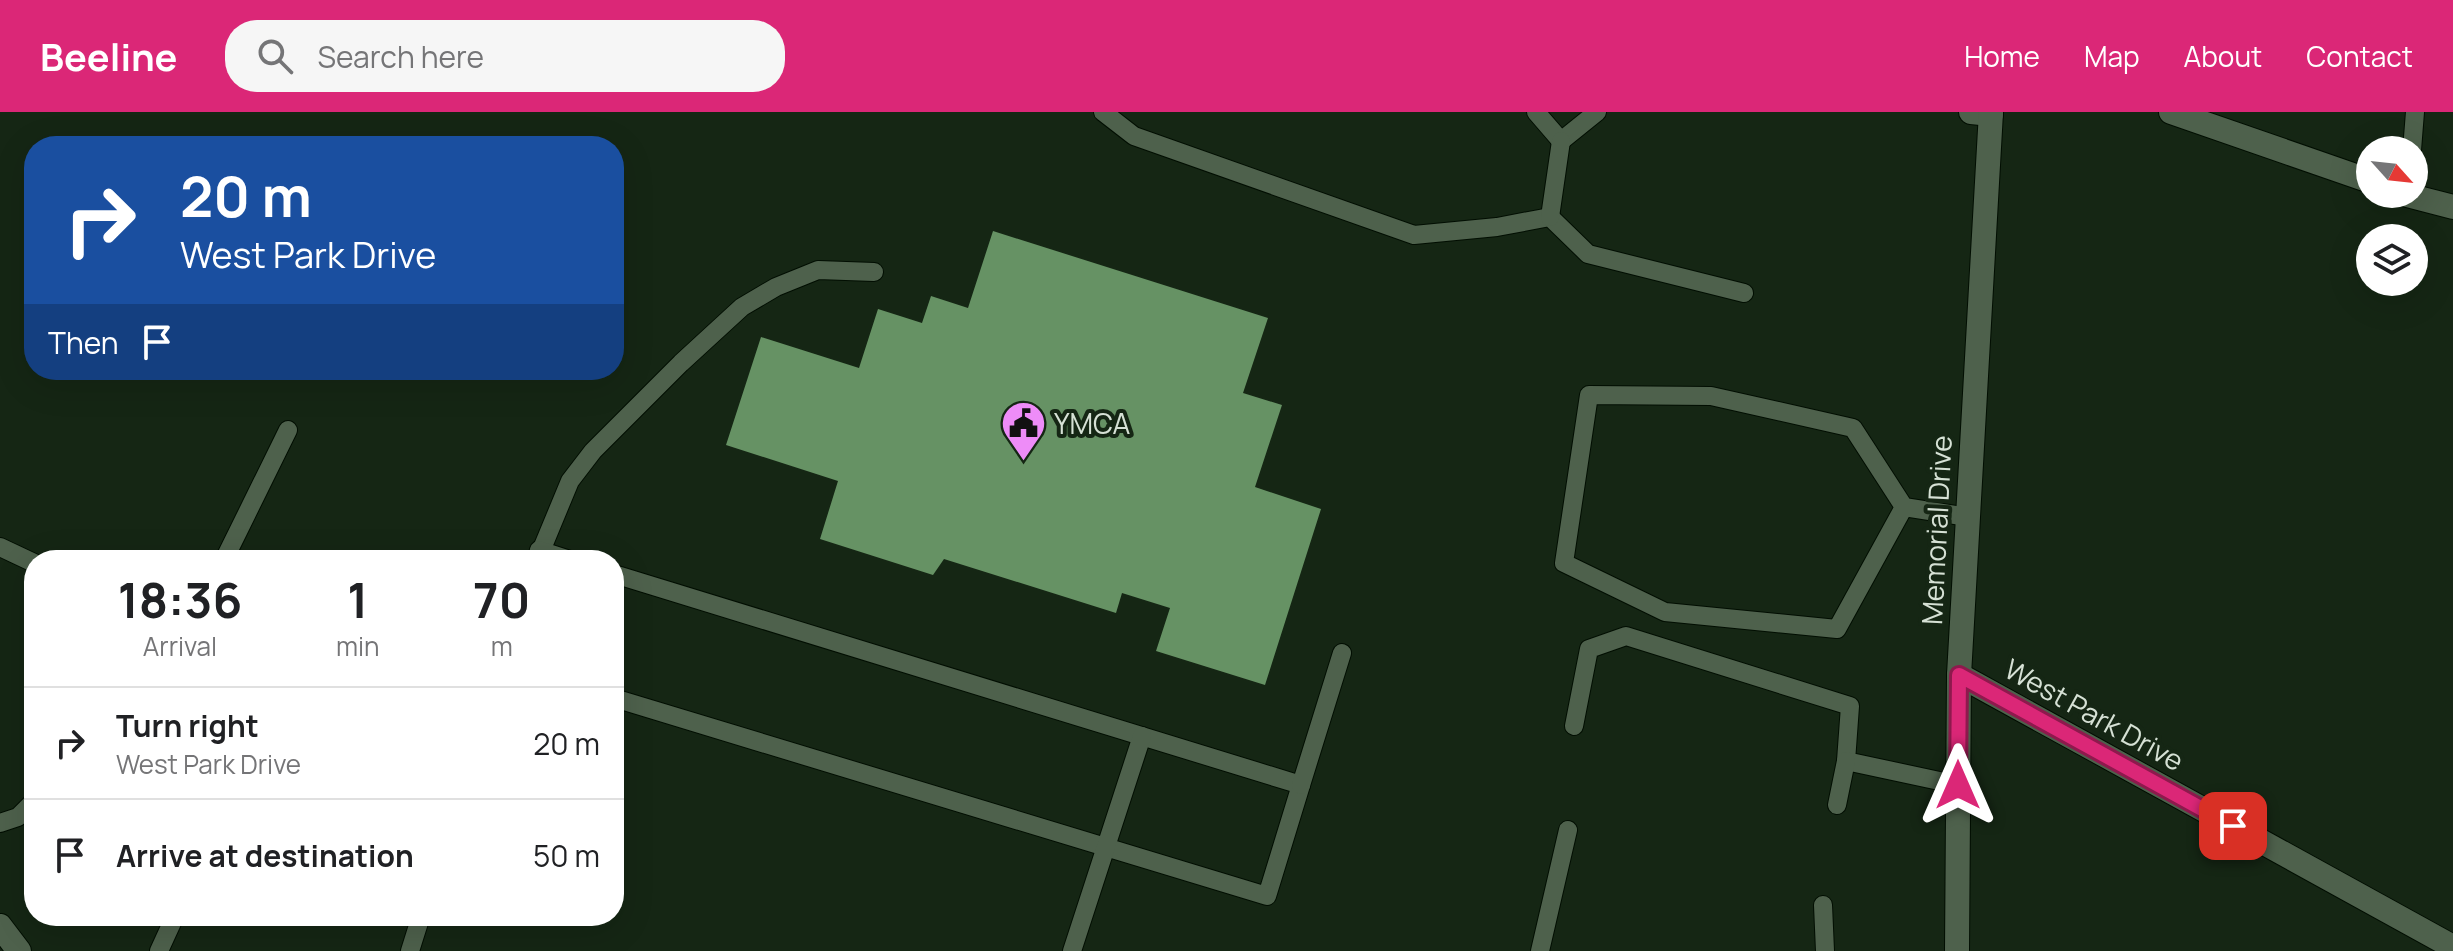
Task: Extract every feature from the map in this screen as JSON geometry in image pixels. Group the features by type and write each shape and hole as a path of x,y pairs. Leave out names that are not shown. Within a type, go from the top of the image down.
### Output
{"street":[{"path":"2171,112 2356,176"},
{"name":"Memorial Drive","path":"1957,951 1959,675 1984,113"},
{"path":"2428,200 2453,207"},
{"name":"West Park Drive","path":"1959,675 2453,947"},
{"path":"0,926 19,951"}],"lane":[{"path":"1103,112 1134,136 1414,235 1497,227 1550,217"},
{"path":"1536,112 1561,141"},
{"path":"1550,217 1561,141 1597,112"},
{"path":"2413,136 2415,112"},
{"path":"1550,217 1588,254 1744,293"},
{"path":"541,550 570,481 593,451 742,307 776,287 818,270 874,272"},
{"path":"1904,507 1837,629 1665,612 1564,563 1589,395 1711,396 1853,428 1904,507 1968,517"},
{"path":"229,550 288,430"},
{"path":"0,547 24,558"},
{"path":"624,577 1301,785"},
{"path":"1574,726 1589,649 1626,636 1850,706 1846,761 1837,805"},
{"path":"624,701 1267,896 1342,653"},
{"path":"1072,951 1142,736"},
{"path":"1846,761 1958,785"},
{"path":"0,823 18,817 24,811"},
{"path":"1540,951 1568,830"},
{"path":"1823,905 1825,951"},
{"path":"159,951 170,926"},
{"path":"410,951 418,926"}],"building":[{"name":"YMCA","path":"993,231 1268,318 1243,393 1282,405 1255,487 1321,509 1265,685 1156,651 1170,608 1122,593 1116,613 944,559 933,575 820,539 838,481 726,445 761,337 859,368 878,309 922,323 931,296 968,308"}],"place":[{"name":"YMCA","path":"1023,463"}],"route":[{"path":"1958,785 1959,675 2233,826"}]}
